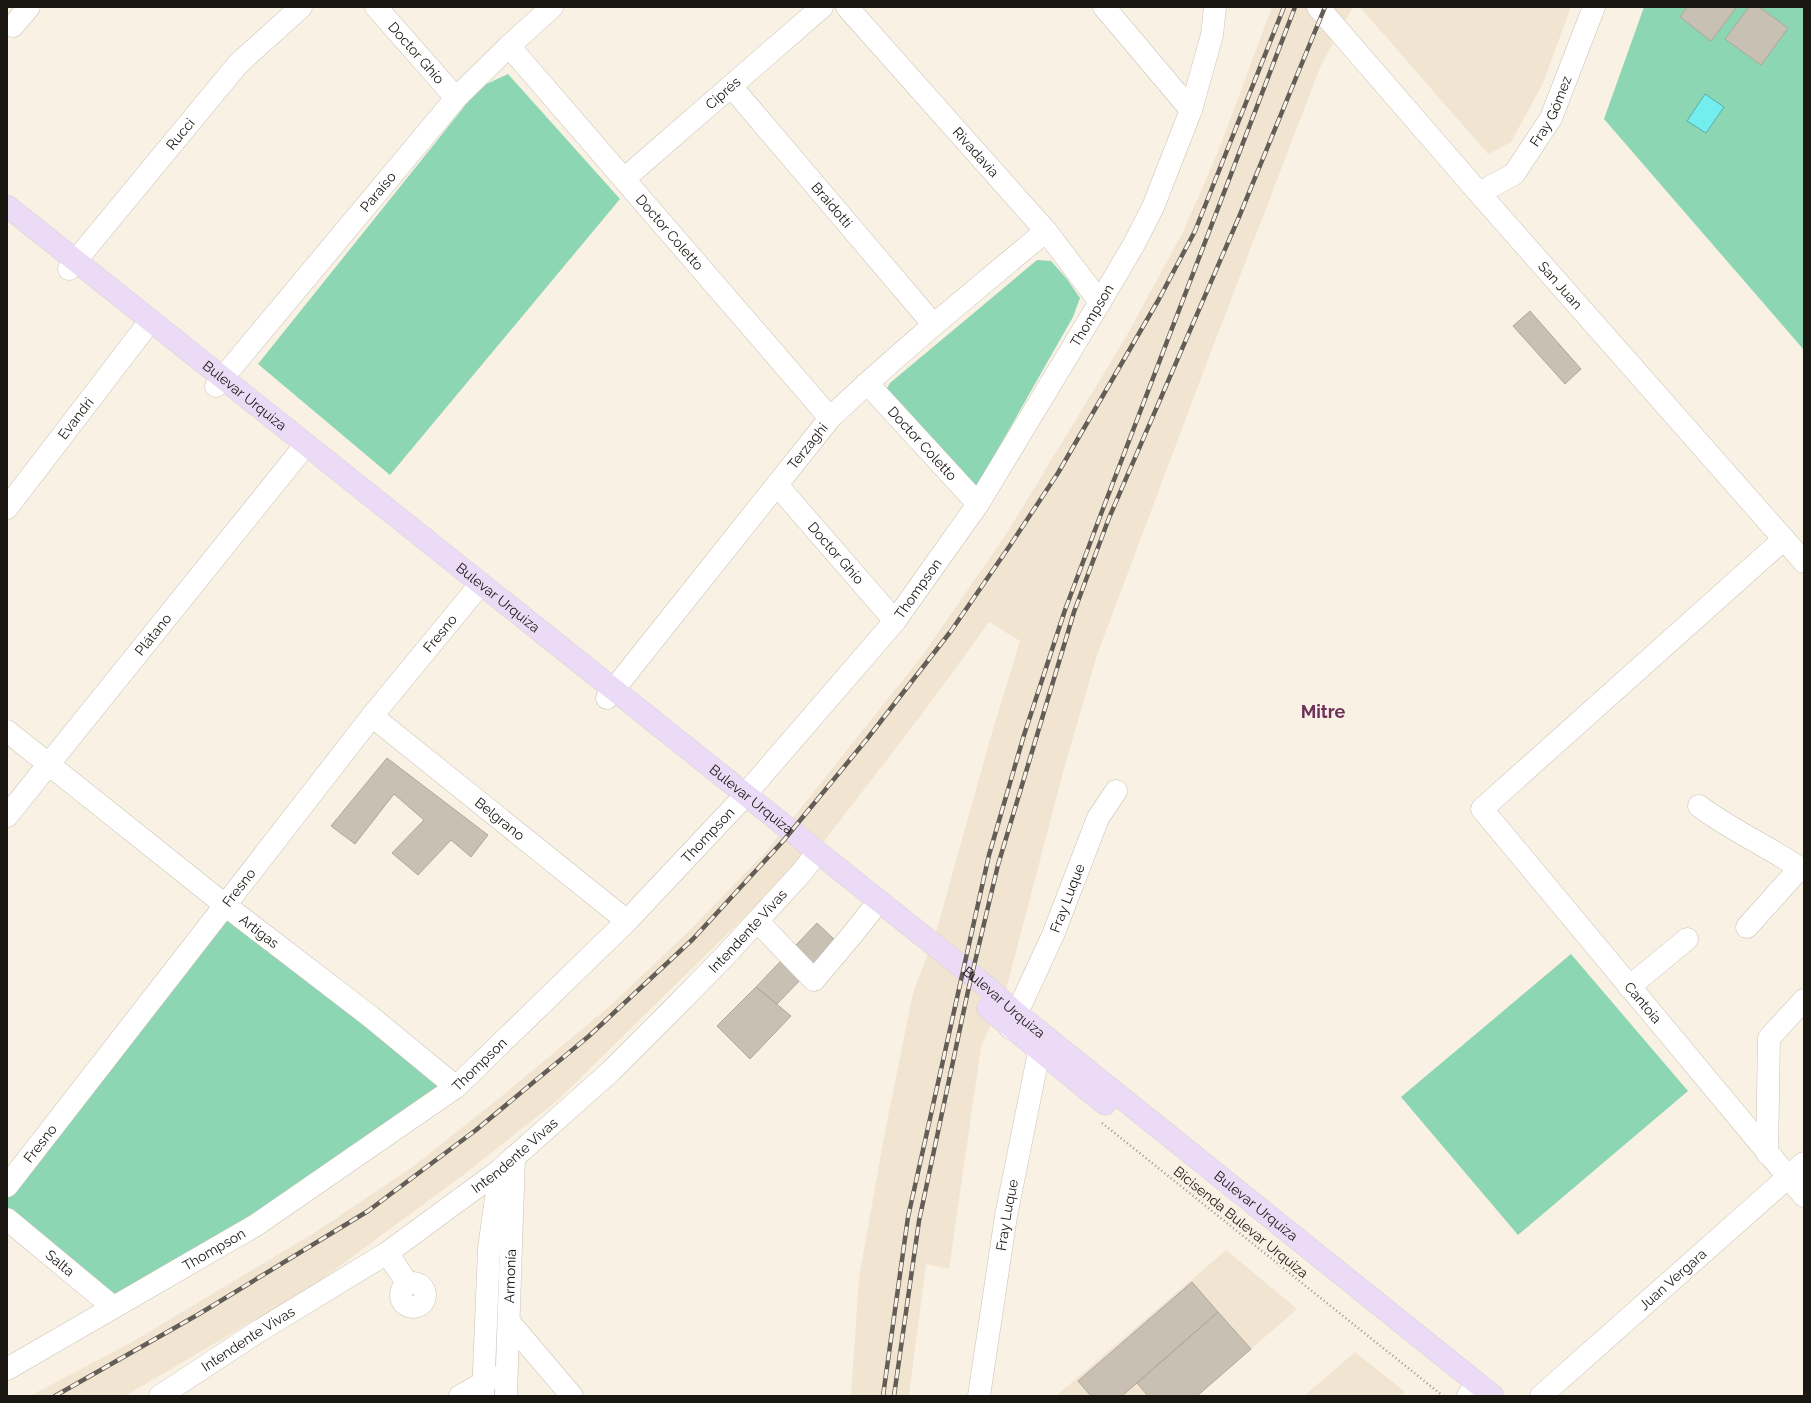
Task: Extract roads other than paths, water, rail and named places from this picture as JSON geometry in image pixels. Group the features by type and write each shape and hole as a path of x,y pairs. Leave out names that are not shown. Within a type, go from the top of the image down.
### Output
{"main road":[{"name":"Bulevar Urquiza","path":"7,206 144,329 219,383 299,453 474,592 610,694"},
{"name":"Bulevar Urquiza","path":"7,222 72,265 814,857 987,987 1013,1021"},
{"name":"Bulevar Urquiza","path":"814,857 871,911 968,991 1013,1021 1493,1396"},
{"name":"Bulevar Urquiza","path":"1042,1044 1469,1396"}],"street":[{"path":"13,26 29,7"},
{"name":"Rucci","path":"72,265 238,64 302,7"},
{"name":"Doctor Ghío","path":"376,7 456,98"},
{"name":"Paraíso","path":"219,383 456,98 509,46 552,7"},
{"name":"Ciprés","path":"624,179 822,7"},
{"name":"Rivadavia","path":"847,7 1046,232 1100,302"},
{"path":"1104,7 1191,110"},
{"name":"Thompson","path":"7,1369 256,1225 456,1087 627,921 741,798 895,621 978,504 1100,302 1133,246 1153,207 1191,110 1212,35 1215,7"},
{"name":"San Juan","path":"1318,7 1479,193 1804,562"},
{"name":"Fray Gómez","path":"1479,193 1514,174 1551,118 1594,7"},
{"name":"Doctor Coletto","path":"509,46 830,418"},
{"name":"Braidotti","path":"731,86 933,324"},
{"name":"Terzaghi","path":"610,694 830,418 933,324 1046,232"},
{"name":"Evandri","path":"7,508 144,329"},
{"name":"Doctor Coletto","path":"867,383 978,504"},
{"name":"Plátano","path":"7,816 299,453"},
{"name":"Doctor Ghío","path":"777,485 895,621"},
{"name":"Cantoia","path":"1784,539 1482,809 1804,1196"},
{"name":"Fresno","path":"7,1186 372,716 474,592"},
{"name":"Belgrano","path":"372,716 627,921"},
{"name":"Artigas","path":"7,731 225,905 371,1017 456,1087"},
{"name":"Fray Luque","path":"1013,1021 1053,935 1098,818 1116,791"},
{"path":"1699,806 1720,822 1786,858 1802,870 1747,927"},
{"name":"Intendente Vivas","path":"160,1396 259,1331 387,1253 506,1163 626,1057 724,957 814,857"},
{"path":"757,921 814,980 871,911"},
{"path":"1629,987 1688,939"},
{"path":"1767,1153 1769,1038 1804,1000"},
{"name":"Fray Luque","path":"979,1396 1006,1216 1042,1044"},
{"name":"Armonía","path":"506,1163 510,1323 506,1396"},
{"name":"Armonía","path":"484,1389 489,1248 506,1163"},
{"name":"Juan Vergara","path":"1541,1396 1804,1163"},
{"name":"Salta","path":"7,1219 113,1307"},
{"path":"387,1253 408,1284"},
{"path":"510,1323 572,1396"},
{"path":"460,1396 484,1389 507,1372"}],"water":[{"path":"1705,94 1724,107 1706,133 1687,121"}],"railway":[{"path":"55,1396 199,1314 368,1211 476,1130 589,1036 693,939 784,840 867,739 951,631 1058,473 1159,299 1195,231 1284,7"},
{"path":"883,1396 908,1217 989,855 1024,735 1065,610 1295,7"},
{"path":"894,1396 919,1221 968,991 998,865 1074,612 1109,518 1239,217 1325,7"}],"district":[{"name":"Mitre","path":"1323,711"}]}
